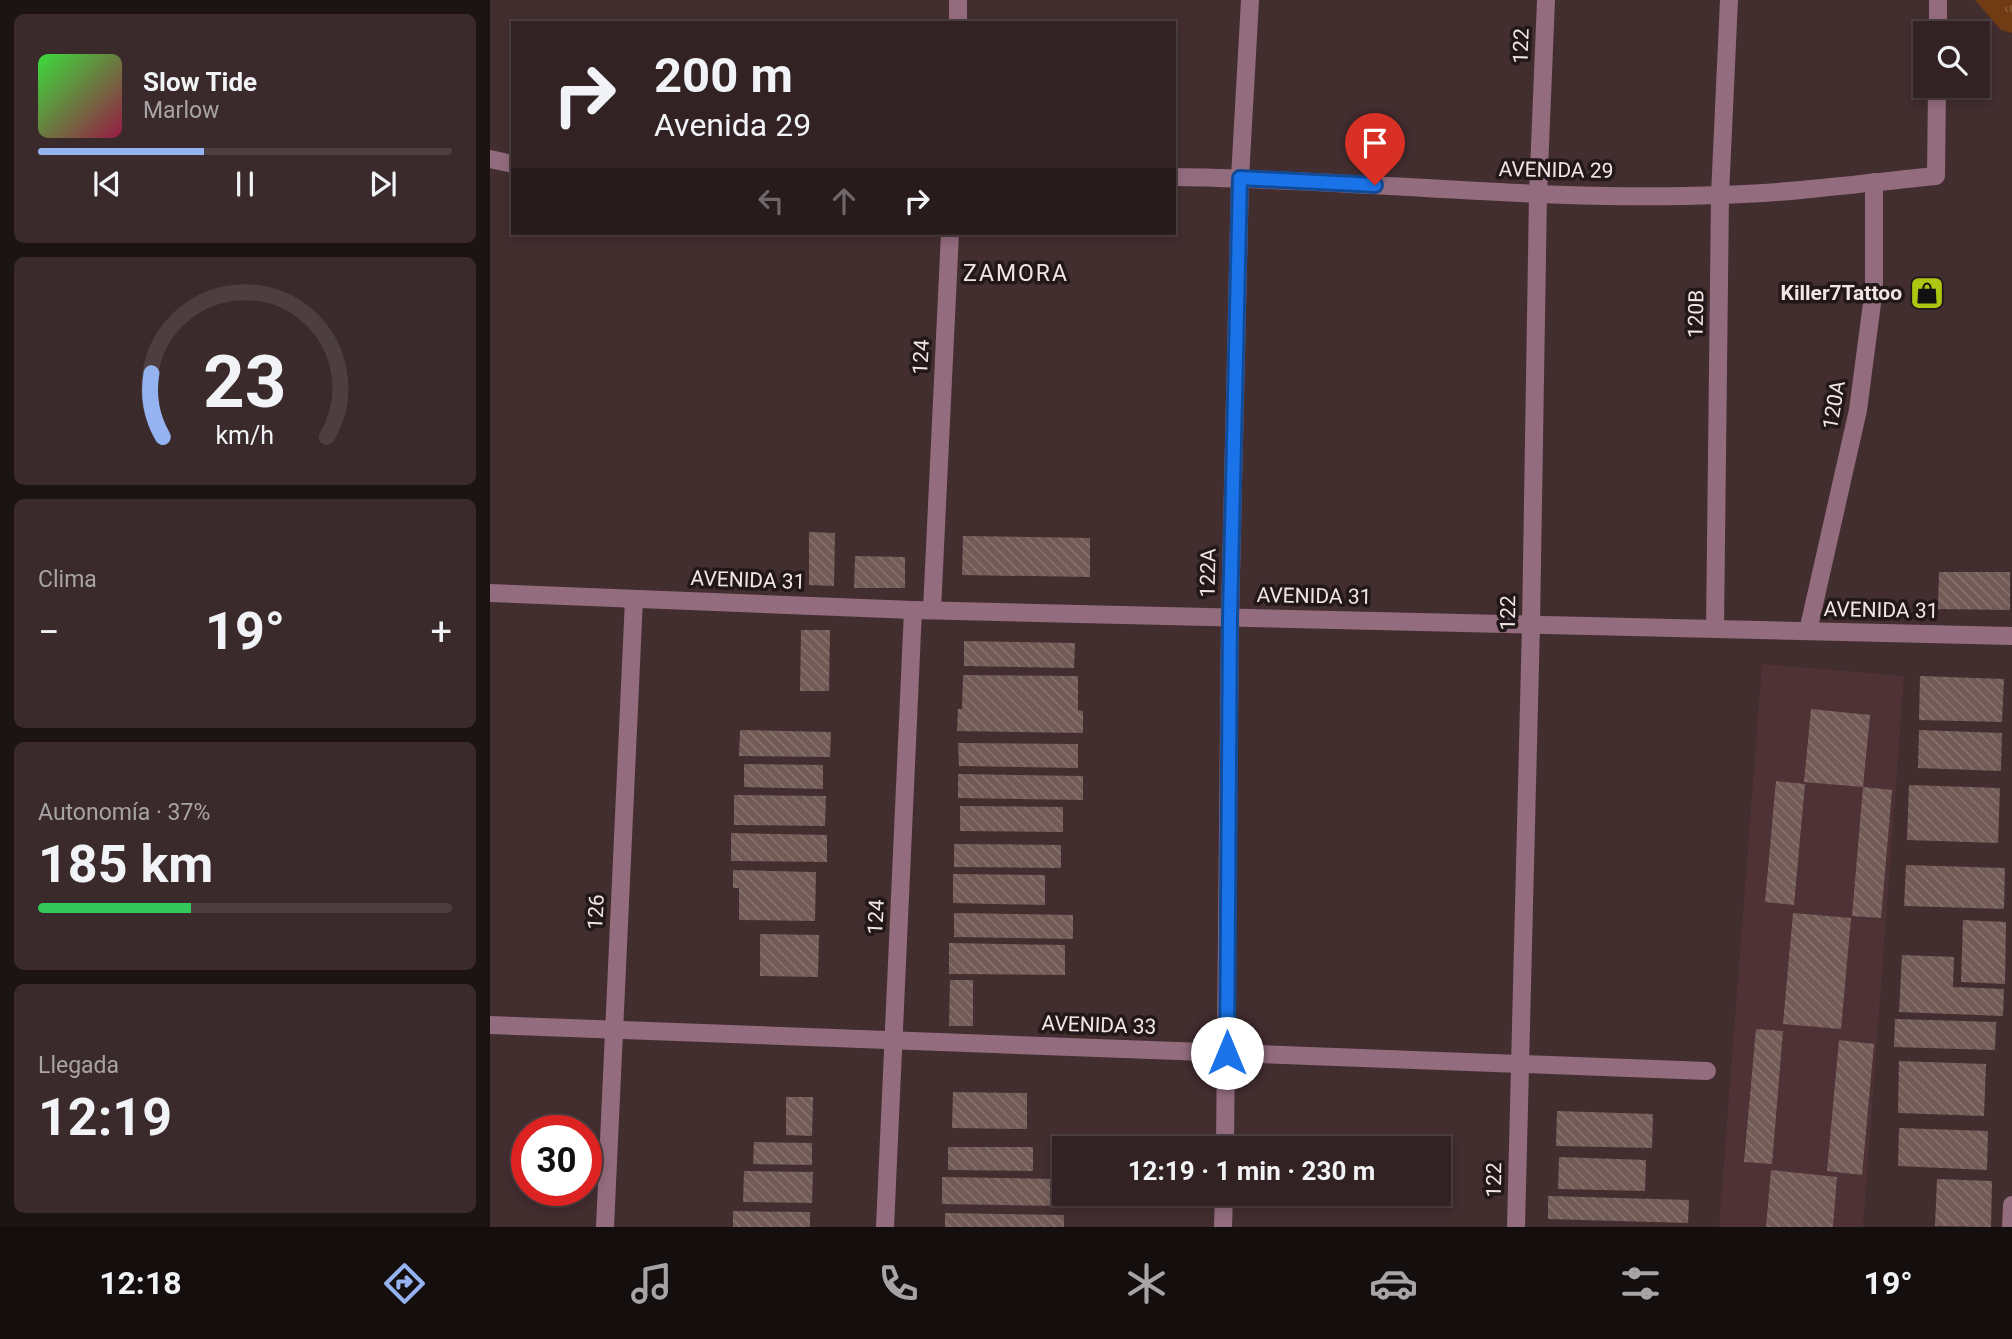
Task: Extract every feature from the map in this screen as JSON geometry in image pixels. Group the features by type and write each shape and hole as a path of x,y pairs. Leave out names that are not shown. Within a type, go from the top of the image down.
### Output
{"street":[{"path":"958,0 958,21"},
{"name":"122A","path":"1225,1136 1230,617 1240,178 1250,0"},
{"name":"122","path":"1516,1227 1531,624 1538,194 1546,0"},
{"name":"120B","path":"1715,629 1720,195 1729,0"},
{"path":"1938,0 1938,21"},
{"name":"AVENIDA 29","path":"1176,177 1538,194 1720,195 1936,176 1937,98"},
{"path":"490,159 511,164"},
{"name":"120A","path":"1808,631 1858,410 1874,288 1874,182"},
{"name":"124","path":"932,610 950,235"},
{"name":"AVENIDA 31","path":"490,593 913,610 2012,636"},
{"name":"126","path":"605,1227 634,599"},
{"name":"124","path":"885,1227 913,610"},
{"name":"AVENIDA 33","path":"490,1025 1707,1071"},
{"path":"2011,1227 2012,1205"},
{"path":"1223,1227 1224,1206"}],"shaded area":[{"path":"1762,664 1904,676 1863,1227 1719,1227"}],"green space":[{"path":"1975,0 2012,0 2012,33 2001,30"}],"building":[{"path":"809,532 835,533 834,586 809,585"},
{"path":"963,536 1090,538 1090,577 962,575"},
{"path":"855,556 905,557 905,588 854,588"},
{"path":"1939,572 2010,572 2010,610 1938,609"},
{"path":"801,630 830,630 829,691 800,691"},
{"path":"964,641 1075,643 1074,668 964,666"},
{"path":"963,675 1078,676 1078,710 1083,711 1083,733 957,731 958,709 962,709"},
{"path":"1920,676 2004,679 2002,722 1919,720"},
{"path":"1811,709 1870,715 1863,787 1804,782"},
{"path":"740,730 831,732 830,757 739,756"},
{"path":"1919,730 2002,733 2001,771 1918,768"},
{"path":"958,743 1078,744 1078,768 959,766"},
{"path":"744,764 823,765 823,789 744,787"},
{"path":"958,774 1083,776 1083,800 958,798"},
{"path":"1776,781 1805,784 1794,905 1765,902"},
{"path":"1909,785 2000,788 1998,843 1907,840"},
{"path":"1863,787 1892,790 1881,918 1852,916"},
{"path":"734,795 826,796 825,826 734,825"},
{"path":"960,806 1063,807 1063,832 960,831"},
{"path":"731,833 827,835 827,862 731,861"},
{"path":"954,844 1061,845 1061,868 954,867"},
{"path":"1906,865 2005,868 2004,909 1904,906"},
{"path":"733,870 816,872 815,921 739,920 739,888 733,888"},
{"path":"953,874 1045,875 1045,905 953,903"},
{"path":"954,913 1073,915 1073,939 954,937"},
{"path":"1793,913 1851,918 1841,1029 1783,1024"},
{"path":"1963,920 2006,922 2005,984 1961,982"},
{"path":"760,934 819,935 818,977 760,976"},
{"path":"949,943 1065,945 1065,975 949,974"},
{"path":"1902,955 1954,957 1953,987 2004,989 2003,1016 1899,1012"},
{"path":"950,980 973,980 973,1026 949,1026"},
{"path":"1895,1019 1996,1022 1995,1050 1894,1047"},
{"path":"1756,1029 1783,1031 1772,1164 1744,1162"},
{"path":"1839,1040 1874,1044 1862,1175 1827,1171"},
{"path":"1899,1061 1986,1064 1984,1116 1898,1113"},
{"path":"953,1092 1027,1093 1027,1129 952,1128"},
{"path":"786,1097 813,1097 812,1136 786,1135"},
{"path":"1557,1111 1653,1114 1652,1148 1556,1146"},
{"path":"1899,1128 1988,1131 1987,1170 1898,1166"},
{"path":"754,1142 812,1143 812,1165 753,1164"},
{"path":"948,1147 1033,1147 1033,1171 948,1170"},
{"path":"1559,1157 1646,1160 1645,1191 1558,1189"},
{"path":"1771,1170 1837,1177 1833,1227 1766,1227"},
{"path":"744,1171 813,1172 812,1203 743,1202"},
{"path":"942,1177 1052,1179 1052,1206 942,1204"},
{"path":"1937,1179 1992,1181 1991,1227 1935,1226"},
{"path":"1548,1196 1689,1200 1688,1223 1548,1219"},
{"path":"733,1211 810,1212 810,1227 733,1227"},
{"path":"945,1213 1064,1215 1064,1227 945,1227"}],"place":[{"name":"Killer7Tattoo","path":"1927,293"}],"district":[{"name":"ZAMORA","path":"1016,273"}],"route":[{"path":"1227,1053 1230,617 1240,178 1375,185"}]}
